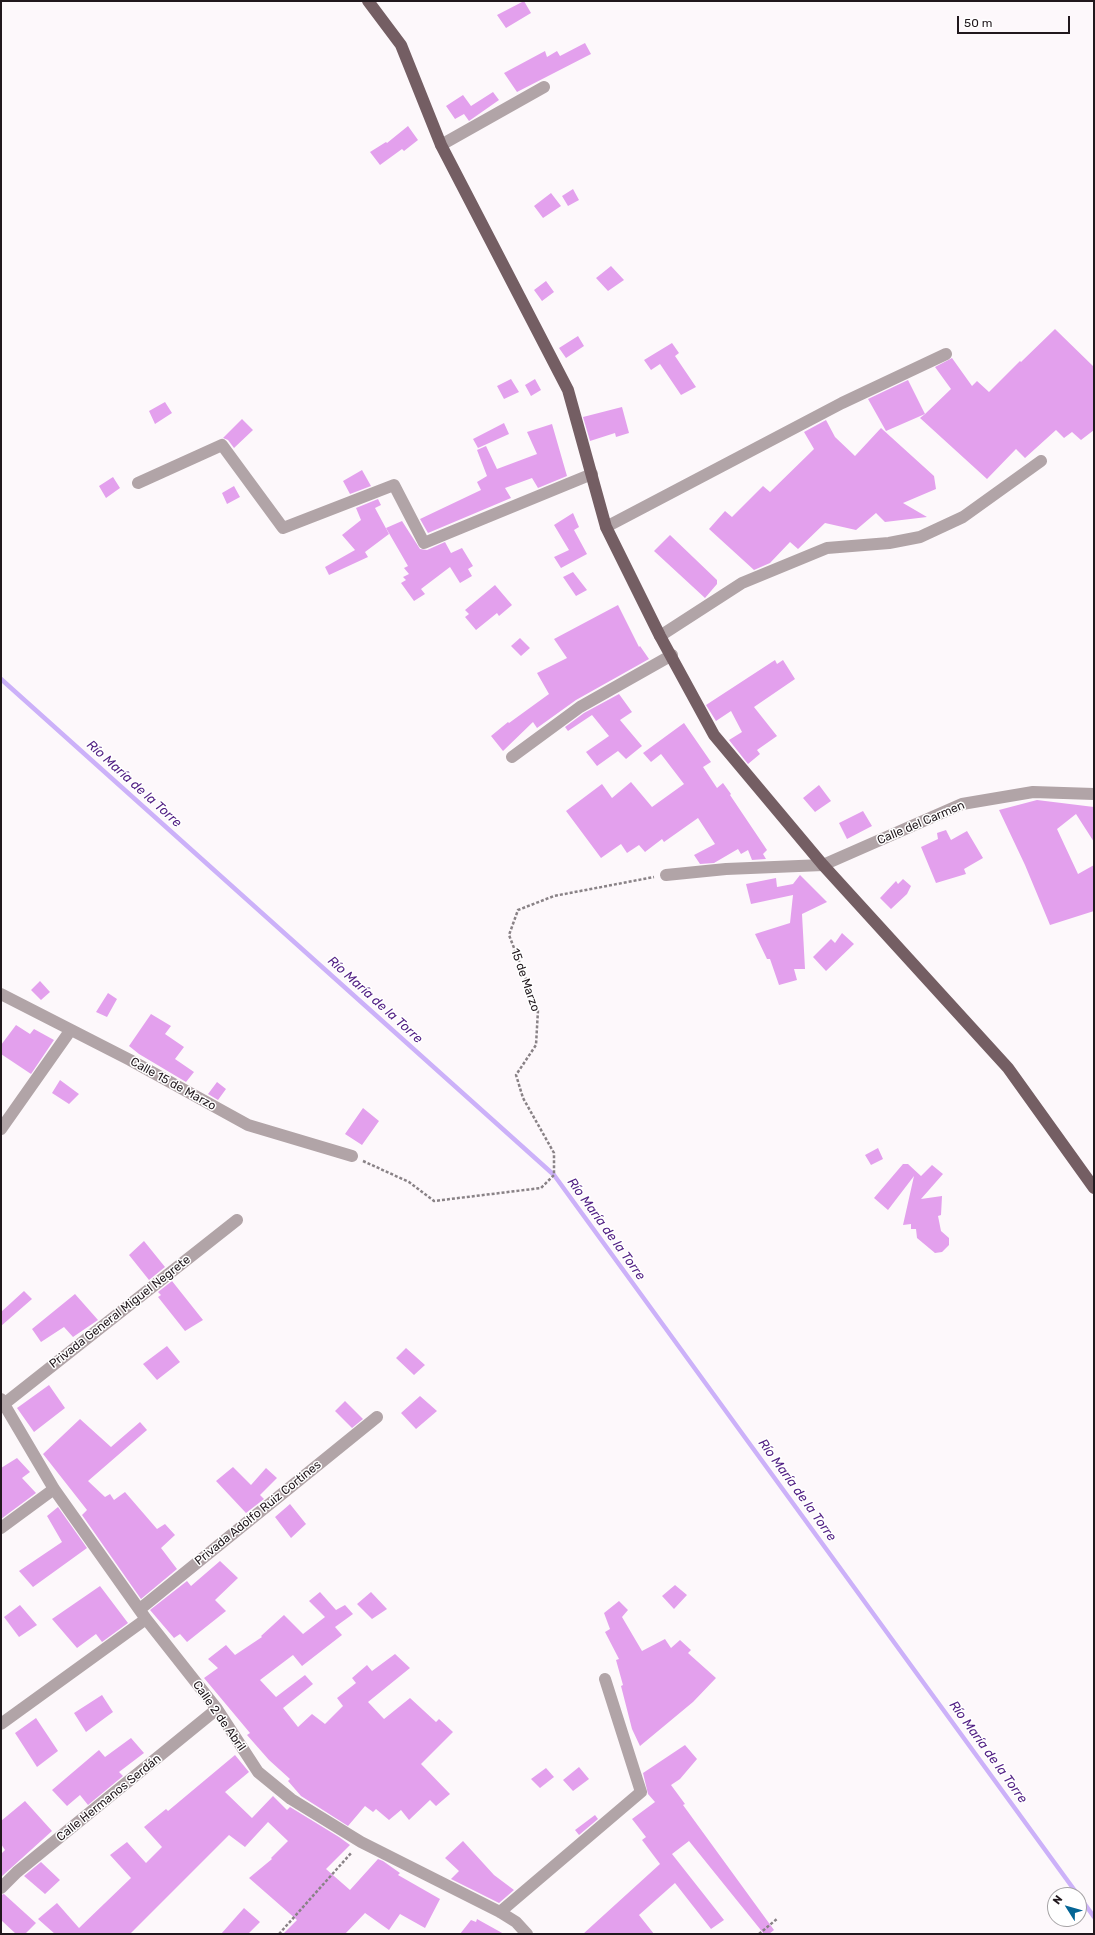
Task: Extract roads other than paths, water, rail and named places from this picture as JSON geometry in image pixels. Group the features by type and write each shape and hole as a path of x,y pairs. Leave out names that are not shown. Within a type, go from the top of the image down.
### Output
{"main road":[{"path":"368,1 401,45 441,145 568,390 606,527 660,636 672,655 714,735 823,865 1008,1068 1094,1188"}],"street":[{"path":"441,145 544,87"},
{"path":"606,527 842,403 946,354"},
{"path":"138,483 222,445 283,528 394,485 424,544 592,474"},
{"path":"660,636 742,583 826,548 889,543 920,537 963,517 1041,461"},
{"path":"512,757 580,707 672,655"},
{"name":"Calle del Carmen","path":"823,865 962,804 1033,792 1094,794"},
{"path":"666,875 726,869 823,865"},
{"name":"Calle 15 de Marzo","path":"1,994 70,1031 130,1060 248,1125 352,1156"},
{"path":"1,1129 70,1031"},
{"name":"Privada General Miguel Negrete","path":"2,1401 237,1220"},
{"name":"Calle 2 de Abril","path":"2,1401 54,1489 143,1614 217,1709 258,1772 290,1799 361,1842 500,1912 516,1922 527,1934"},
{"name":"Privada Adolfo Ruiz Cortines","path":"1,1724 143,1614 377,1417"},
{"path":"1,1528 54,1489"},
{"path":"500,1912 641,1792 605,1679"},
{"name":"Calle Hermanos Serdán","path":"1,1888 23,1868 217,1709"}],"waterway":[{"name":"Río María de la Torre","path":"1,679 554,1175 1072,1887"},
{"name":"Río María de la Torre","path":"1087,1907 1094,1917"}]}
